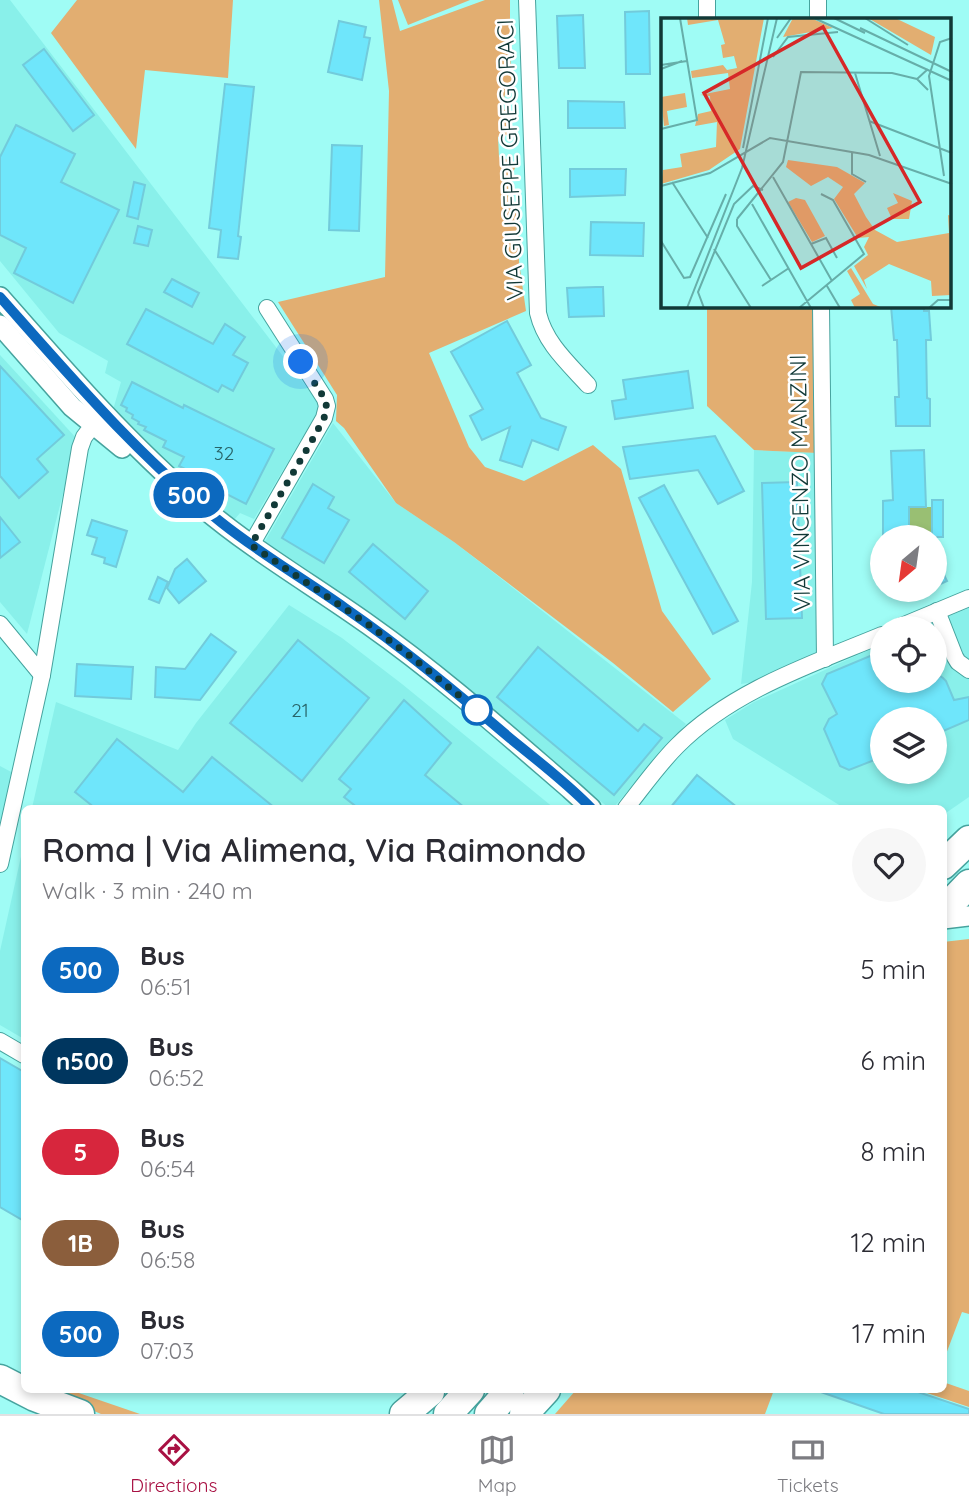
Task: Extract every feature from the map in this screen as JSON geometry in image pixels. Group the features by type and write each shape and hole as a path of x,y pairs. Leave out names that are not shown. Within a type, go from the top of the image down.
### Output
{"highway":[{"path":"947,861 969,840"},
{"path":"947,907 969,884"},
{"path":"0,1379 21,1390"},
{"path":"27,1393 80,1414"},
{"path":"404,1414 429,1393"},
{"path":"411,1414 429,1393"},
{"path":"448,1414 467,1393"},
{"path":"489,1414 507,1393"},
{"path":"524,1414 543,1393"}],"street":[{"name":"VIA GIUSEPPE GREGORACI","path":"527,0 538,313 549,341 588,385"},
{"path":"707,0 707,18"},
{"path":"818,0 818,18"},
{"path":"0,297 77,385 141,451 201,506 251,545 345,608 414,659 588,805"},
{"path":"251,545 314,437 327,409 325,399 267,308"},
{"name":"VIA VINCENZO MANZINI","path":"821,308 825,659"},
{"path":"0,325 64,398 213,531 413,671 576,805"},
{"path":"0,864 42,675 80,448 94,424"},
{"path":"925,616 969,598"},
{"path":"937,611 955,657 969,670"},
{"path":"0,624 42,675"},
{"path":"628,805 676,747 722,710 758,689 870,640"},
{"path":"947,919 969,916"},
{"path":"0,1041 21,1053"}],"shaded area":[{"path":"0,0 10,0 321,406 254,519 240,513 234,520 191,486 113,410 121,382 105,373 108,361 59,333 0,261"},
{"path":"77,0 233,0 228,78 145,70 136,149 51,33"},
{"path":"379,0 392,0 400,31 485,0 510,0 512,81 505,94 503,106 511,125 511,134 498,137 499,157 510,160 515,168 509,181 508,196 518,210 519,262 526,311 429,353 469,447 485,467 524,481 593,445 621,469 662,611 711,679 673,712 454,542 396,503 344,428 336,421 337,395 278,302 385,277 389,91"},
{"path":"398,0 470,0 408,25"},
{"path":"707,308 815,308 817,453 754,450 707,406"},
{"path":"0,355 77,439 27,634 0,602"},
{"path":"333,423 396,503 454,542 686,724 616,805 605,805 434,666 264,543"},
{"path":"754,450 817,453 818,653 755,682 741,684 752,582"},
{"path":"909,507 932,507 932,525 909,525"},
{"path":"289,605 342,638 550,805 33,805 56,702 178,750 196,723"},
{"path":"969,608 969,797 947,812 947,805 839,805 733,739 725,720 754,702 870,649 870,693 947,693 947,617"},
{"path":"0,766 15,774 0,825"},
{"path":"21,856 21,1037 0,1025 0,951"},
{"path":"969,939 969,1314 962,1312 947,1351 947,942"},
{"path":"947,1383 969,1391 969,1407 927,1393 947,1393"},
{"path":"53,1393 79,1393 140,1414 101,1414"},
{"path":"573,1393 773,1393 765,1414 555,1414"}],"building":[{"path":"649,11 650,74 626,74 625,12"},
{"path":"583,15 585,68 559,68 557,16"},
{"path":"339,21 366,27 364,37 370,38 362,80 328,72"},
{"path":"44,49 94,115 73,131 23,65"},
{"path":"225,84 254,87 238,236 241,237 238,259 218,257 221,230 209,228"},
{"path":"568,101 624,102 625,128 568,128"},
{"path":"16,125 75,154 61,182 119,210 73,303 14,273 26,248 0,235 0,157"},
{"path":"332,145 362,146 359,231 329,230"},
{"path":"570,169 626,169 625,195 570,197"},
{"path":"134,182 145,185 138,219 127,216"},
{"path":"591,222 644,223 643,256 590,255"},
{"path":"138,226 152,230 148,246 134,243"},
{"path":"172,279 199,293 192,307 164,292"},
{"path":"603,287 604,316 569,317 567,288"},
{"path":"891,308 924,308 924,311 929,311 931,340 926,340 930,426 896,426 895,397 899,397 897,340 894,340"},
{"path":"146,309 213,344 225,324 245,337 233,355 248,363 233,391 222,385 218,392 127,344"},
{"path":"507,321 531,365 517,373 541,418 566,427 558,450 532,440 522,467 500,460 510,427 482,440 470,416 483,409 451,352"},
{"path":"0,366 64,435 37,459 48,472 19,498 0,476"},
{"path":"688,371 693,408 615,419 612,401 626,399 623,380"},
{"path":"132,382 274,449 246,504 191,476 193,473 179,466 184,457 163,447 166,441 144,430 146,427 132,418 133,415 121,405"},
{"path":"715,436 744,491 718,504 698,470 630,479 623,447"},
{"path":"924,450 926,507 909,507 909,525 883,525 883,501 893,500 891,451"},
{"path":"797,482 802,618 766,619 762,483"},
{"path":"313,484 334,497 328,508 349,520 324,563 282,538"},
{"path":"664,485 738,621 713,634 639,498"},
{"path":"932,500 943,500 943,525 932,525"},
{"path":"0,517 20,542 0,558"},
{"path":"92,520 127,531 116,567 104,563 105,558 92,554 97,538 87,535"},
{"path":"373,544 428,591 405,619 349,572"},
{"path":"187,559 206,581 179,603 167,588 175,569"},
{"path":"158,577 168,582 159,603 149,599"},
{"path":"211,634 236,652 200,700 155,697 156,667 185,669"},
{"path":"298,640 369,698 302,781 230,723"},
{"path":"538,647 638,731 644,724 662,738 614,795 497,697"},
{"path":"870,656 870,693 947,693 947,683 954,700 969,697 969,720 947,729 947,707 870,707 870,762 849,770 840,766 824,729 829,719 837,714 822,684 827,674"},
{"path":"77,664 133,667 131,699 75,696"},
{"path":"404,700 451,743 425,775 461,805 354,805 344,797 351,789 339,779"},
{"path":"117,739 183,792 212,757 271,805 91,805 75,792"},
{"path":"697,775 734,805 672,805"},
{"path":"0,1058 21,1070 21,1219 0,1207"},
{"path":"824,1393 921,1393 969,1409 969,1414 884,1414"}],"bus line":[{"name":"500","path":"0,297 84,393 191,497 259,551 345,608 414,659 588,805"}],"route":[{"path":"301,362 325,399 327,409 314,437 251,545 369,625 477,710"}]}
